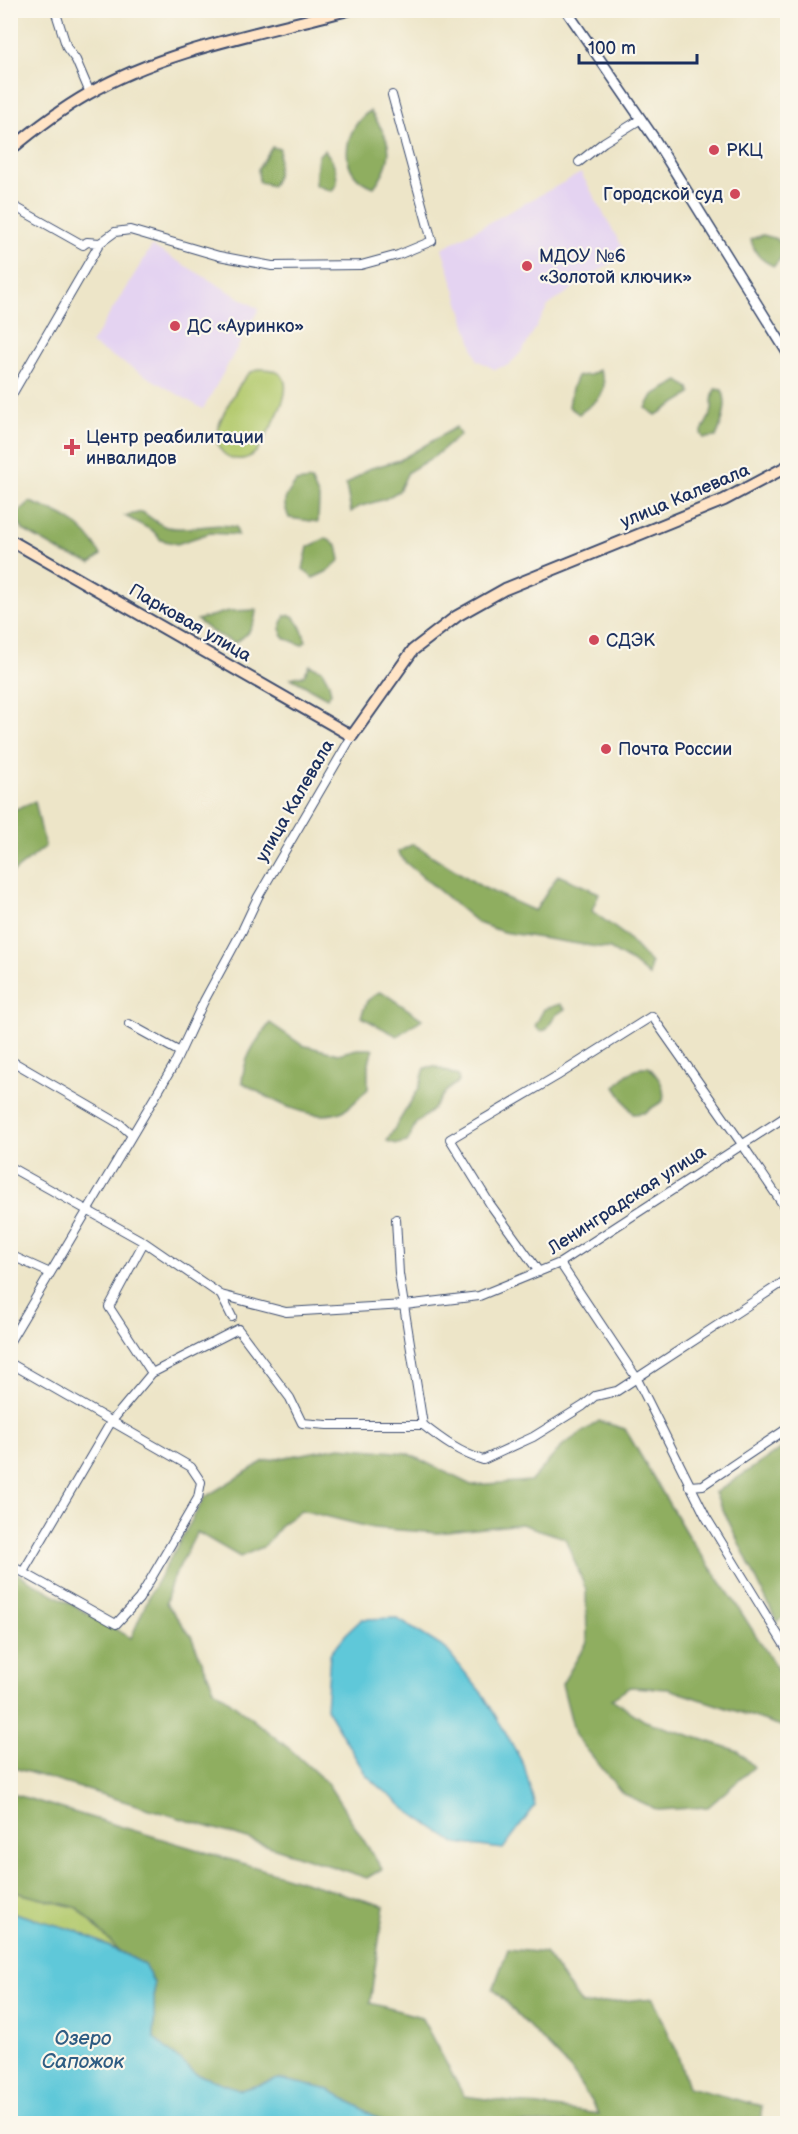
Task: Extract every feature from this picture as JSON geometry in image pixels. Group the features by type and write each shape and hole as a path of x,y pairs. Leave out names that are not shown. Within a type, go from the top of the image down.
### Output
{"main road":[{"path":"10,150 49,118 90,93 164,60 348,10"},
{"name":"улица Калевала","path":"352,735 413,650 465,611 516,584 724,500 788,466"},
{"name":"Парковая улица","path":"10,540 328,724 352,735"}],"street":[{"path":"55,10 67,48 76,60 90,93"},
{"path":"566,10 641,119 788,354"},
{"path":"10,398 100,243 115,232 130,230 245,262 272,266 361,265 398,255 432,241 392,95"},
{"path":"579,162 604,142 641,119"},
{"path":"10,204 83,245 87,242 100,243"},
{"name":"улица Калевала","path":"10,1341 180,1052 258,897 352,735"},
{"path":"539,1272 490,1204 450,1139 557,1076 652,1016 788,1212"},
{"path":"129,1024 180,1052"},
{"path":"10,1060 120,1124 131,1134"},
{"name":"Ленинградская улица","path":"10,1167 144,1242 221,1295 286,1312 405,1305 479,1296 560,1263 788,1115"},
{"path":"396,1219 399,1274 423,1425"},
{"path":"144,1242 109,1307 153,1373"},
{"path":"10,1255 50,1273"},
{"path":"560,1263 636,1377 706,1517 786,1645"},
{"path":"23,1572 111,1422 153,1373 238,1329 290,1398 302,1423 423,1425 444,1442 483,1460 533,1437 584,1406 595,1396 617,1390 788,1279"},
{"path":"221,1295 232,1317"},
{"path":"10,1363 191,1467 201,1482 198,1498 139,1599 117,1624 10,1565"},
{"path":"690,1486 703,1485 788,1428"}],"shaded area":[{"name":"МДОУ №6 «Золотой ключик»","path":"581,173 626,254 548,306 523,350 509,365 494,369 477,360 442,248"},
{"name":"ДС «Ауринко»","path":"152,246 259,309 203,409 91,344"}],"green space":[{"path":"370,111 386,139 389,157 382,176 374,187 353,173 347,152 353,129"},
{"path":"272,147 280,149 277,176 272,186 259,182 258,169"},
{"path":"324,150 333,161 336,170 337,184 332,191 315,185 318,156"},
{"path":"763,235 777,239 783,247 781,258 774,266 758,256 752,244 751,239"},
{"path":"259,369 275,371 283,378 285,389 283,402 257,451 244,459 230,457 224,454 217,441 218,427 242,382 251,372"},
{"path":"599,370 603,378 603,391 596,401 579,414 569,407 572,388 577,376 590,375"},
{"path":"679,381 689,388 691,394 656,415 646,408 653,395"},
{"path":"715,389 722,390 724,395 724,414 716,437 704,438 701,434 711,412"},
{"path":"456,427 460,435 435,456 408,472 399,491 351,512 346,485 368,469 400,460"},
{"path":"311,480 319,498 318,522 289,518 285,507 287,495 296,482"},
{"path":"30,502 71,521 88,535 101,555 91,563 65,554 23,530 15,515"},
{"path":"142,512 167,527 227,525 236,527 238,535 210,533 177,544 161,540 153,531 125,516"},
{"path":"326,538 337,545 340,560 328,571 313,578 303,569 308,547"},
{"path":"256,610 250,630 234,643 211,631 197,620 229,611"},
{"path":"285,615 293,616 300,625 306,641 302,645 284,638 280,629"},
{"path":"310,665 322,670 329,683 331,693 327,698 291,678 304,675"},
{"path":"35,801 45,847 11,874 11,811"},
{"path":"413,844 482,887 535,911 558,875 599,893 592,911 626,936 651,963 649,976 632,962 610,949 503,932 478,923 405,862 398,852"},
{"path":"379,992 422,1019 397,1036 361,1017 367,1001"},
{"path":"560,1004 565,1009 556,1015 546,1030 540,1031 535,1026 544,1009"},
{"path":"270,1023 302,1045 338,1054 357,1049 373,1049 368,1066 368,1089 343,1111 317,1115 290,1108 242,1082 248,1057"},
{"path":"434,1066 458,1076 459,1082 447,1090 431,1111 417,1123 407,1142 397,1144 387,1141 419,1088 425,1068"},
{"path":"641,1067 649,1067 659,1079 663,1087 663,1101 644,1113 633,1114 615,1087 626,1075"},
{"path":"599,1421 625,1429 688,1536 732,1598 787,1684 787,1728 669,1689 630,1687 612,1699 645,1721 738,1751 754,1767 708,1807 658,1810 622,1793 575,1735 562,1684 587,1642 586,1590 565,1538 521,1524 438,1533 373,1528 301,1510 281,1525 265,1546 240,1557 197,1532 171,1583 166,1603 191,1636 214,1689 291,1750 328,1784 382,1869 367,1878 232,1834 11,1767 11,1570 131,1638 150,1594 205,1497 264,1461 340,1447 407,1453 471,1485 531,1481 563,1445"},
{"path":"787,1445 787,1615 777,1622 715,1493"},
{"path":"10,1793 384,1906 370,2003 421,2017 464,2096 599,2114 571,2070 493,1989 508,1949 545,1953 582,2005 653,1998 677,2053 688,2087 762,2106 760,2123 386,2123 330,2090 279,2079 241,2090 196,2074 154,2038 154,1983 144,1964 119,1951 78,1908 11,1891"},
{"path":"10,1891 78,1908 119,1951 77,1931 11,1912"}],"water":[{"path":"396,1618 446,1649 484,1696 524,1765 535,1806 503,1849 455,1843 407,1810 366,1775 326,1708 330,1654 362,1619"},
{"name":"Озеро Сапожок","path":"10,1912 77,1931 144,1964 154,1983 154,2038 196,2074 241,2090 279,2079 330,2090 386,2123 11,2123"}],"place":[{"name":"РКЦ","path":"714,150"},
{"name":"Городской суд","path":"735,194"},
{"name":"МДОУ №6 «Золотой ключик»","path":"527,266"},
{"name":"ДС «Ауринко»","path":"175,326"},
{"name":"Центр реабилитации инвалидов","path":"72,447"},
{"name":"СДЭК","path":"594,640"},
{"name":"Почта России","path":"606,749"}]}
